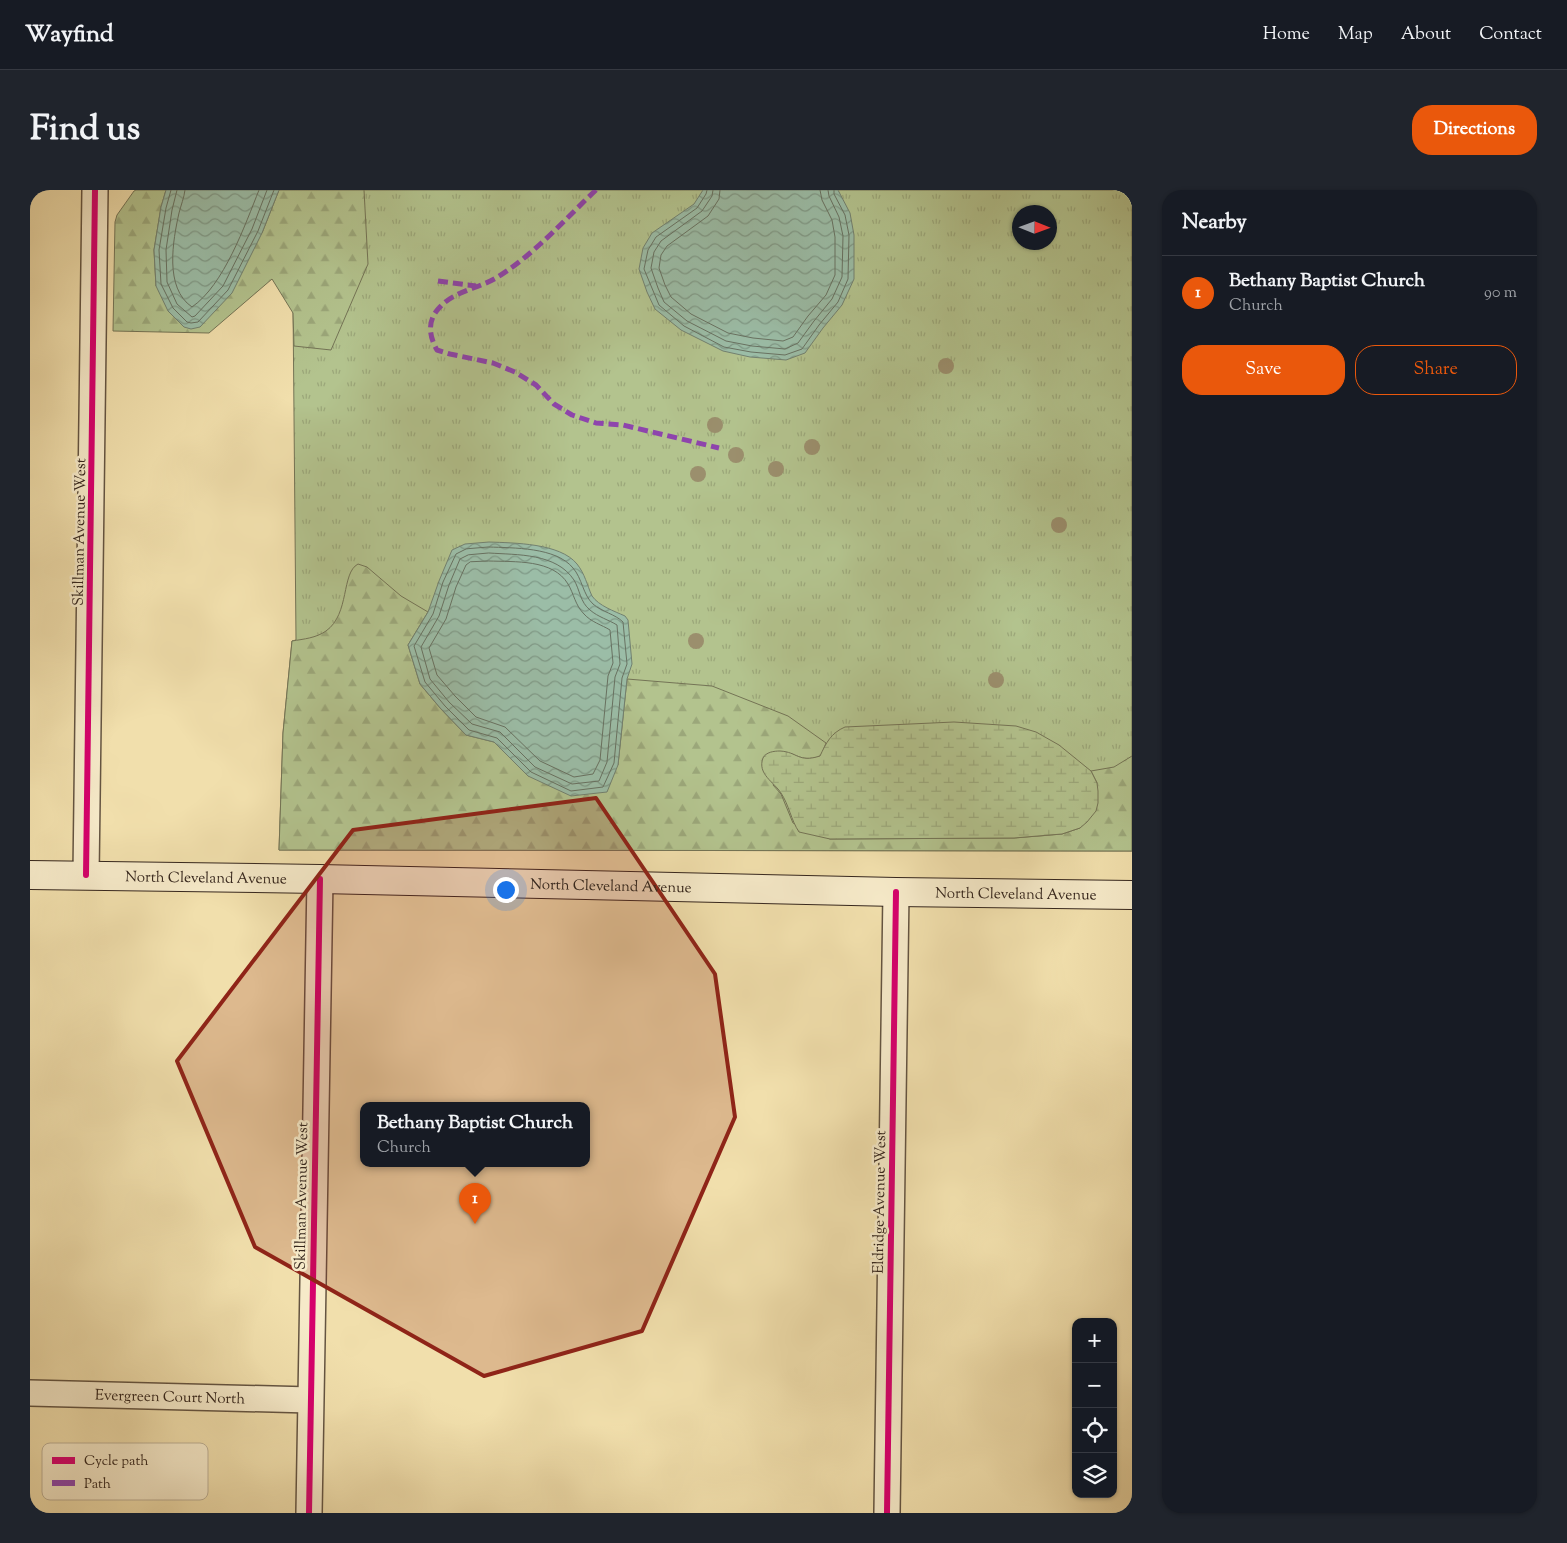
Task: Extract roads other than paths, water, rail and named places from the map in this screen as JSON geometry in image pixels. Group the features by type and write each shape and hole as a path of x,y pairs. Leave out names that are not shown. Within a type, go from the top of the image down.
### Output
{"main road":[{"name":"North Cleveland Avenue","path":"30,875 1132,895"}],"street":[{"name":"Skillman Avenue West","path":"86,875 95,190"},
{"name":"Skillman Avenue West","path":"309,1513 320,879"},
{"name":"Eldridge Avenue West","path":"887,1513 896,892"},
{"name":"Evergreen Court North","path":"30,1393 310,1400"}],"water":[{"path":"166,190 279,190 262,233 232,293 200,327 191,329 184,327 168,311 156,286 154,250 161,207"},
{"path":"703,190 838,190 850,213 854,235 854,279 842,305 805,353 786,360 750,357 723,351 681,330 655,309 639,269 643,248 652,233 694,204"},
{"path":"489,542 548,548 569,557 580,568 595,600 625,616 628,620 632,664 627,679 618,765 607,792 571,796 528,776 494,742 466,735 420,684 408,645 428,612 452,550 465,544"}],"place":[{"name":"Bethany Baptist Church","path":"475,1224"}]}
